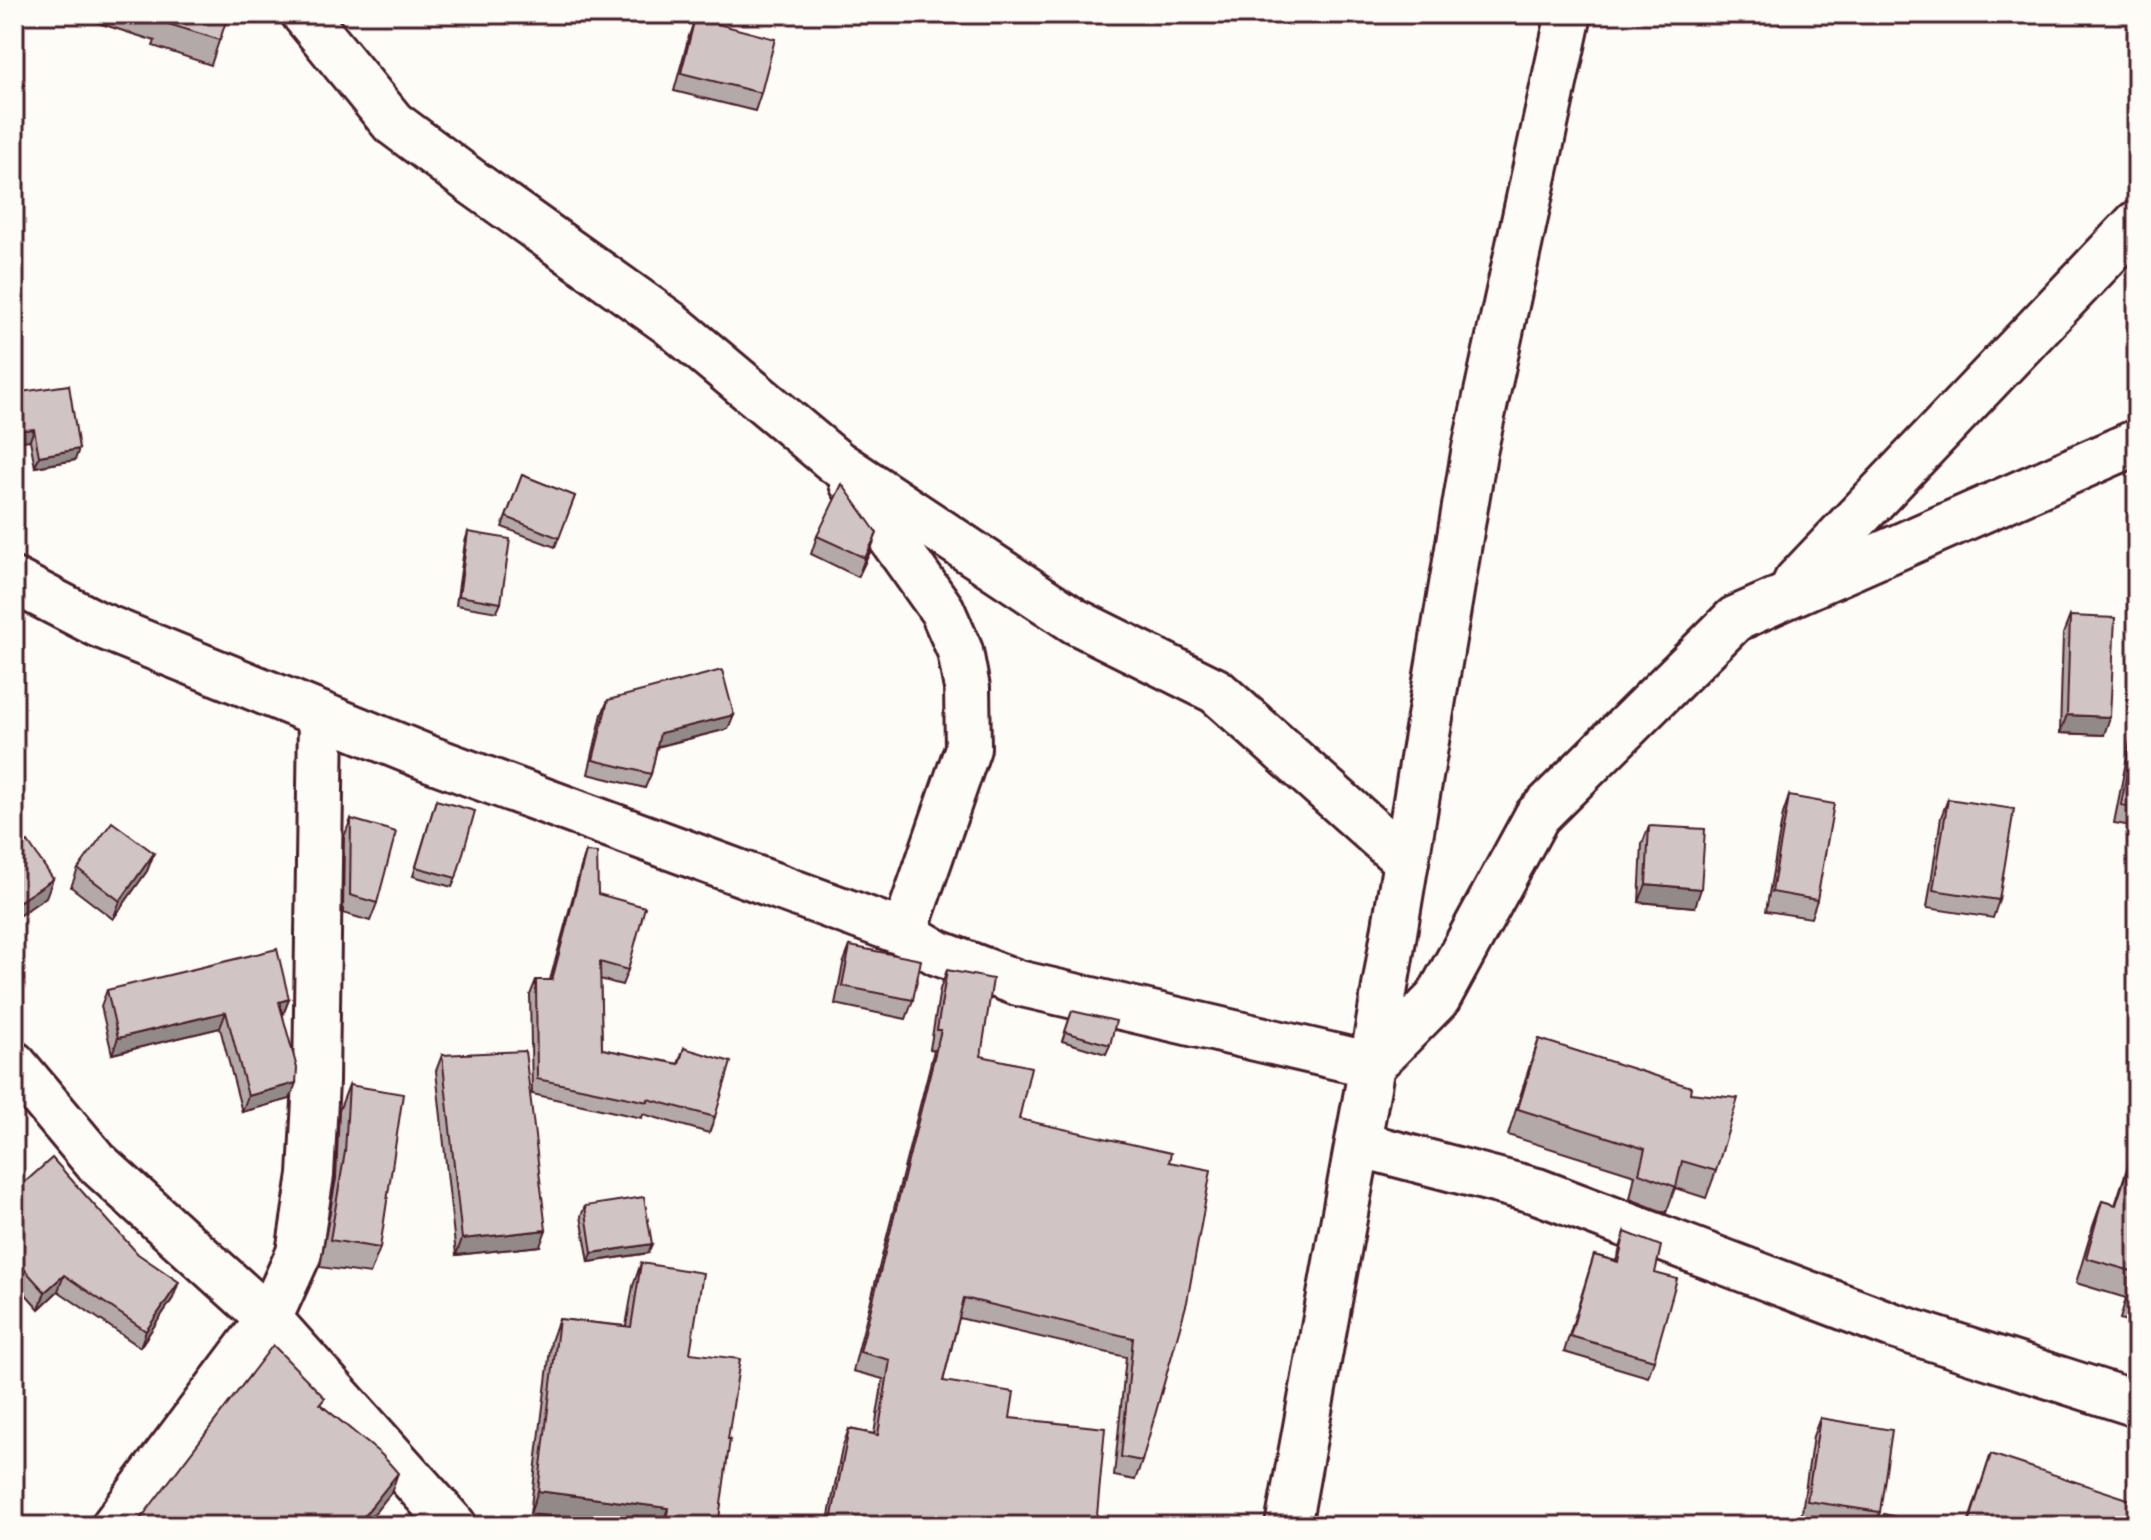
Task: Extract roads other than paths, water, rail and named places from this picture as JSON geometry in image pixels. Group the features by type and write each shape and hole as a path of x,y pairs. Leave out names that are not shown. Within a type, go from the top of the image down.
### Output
{"street":[{"path":"304,14 393,123 671,324 836,462 1075,621 1216,691 1406,861"},
{"path":"1288,1526 1372,1065 1474,453 1569,14"},
{"path":"1783,596 2137,223"},
{"path":"1372,1065 1438,998 1537,816 1735,619 2137,442"},
{"path":"836,462 942,610 960,651 967,688 968,748 904,933"},
{"path":"14,581 97,624 321,716 904,933 938,953 1018,983 1372,1065"},
{"path":"114,1526 269,1319 299,1253 311,1175 316,1082 321,716"},
{"path":"14,1064 96,1162 269,1319 454,1526"},
{"path":"1358,1144 1537,1191 1891,1325 2137,1404"}]}
